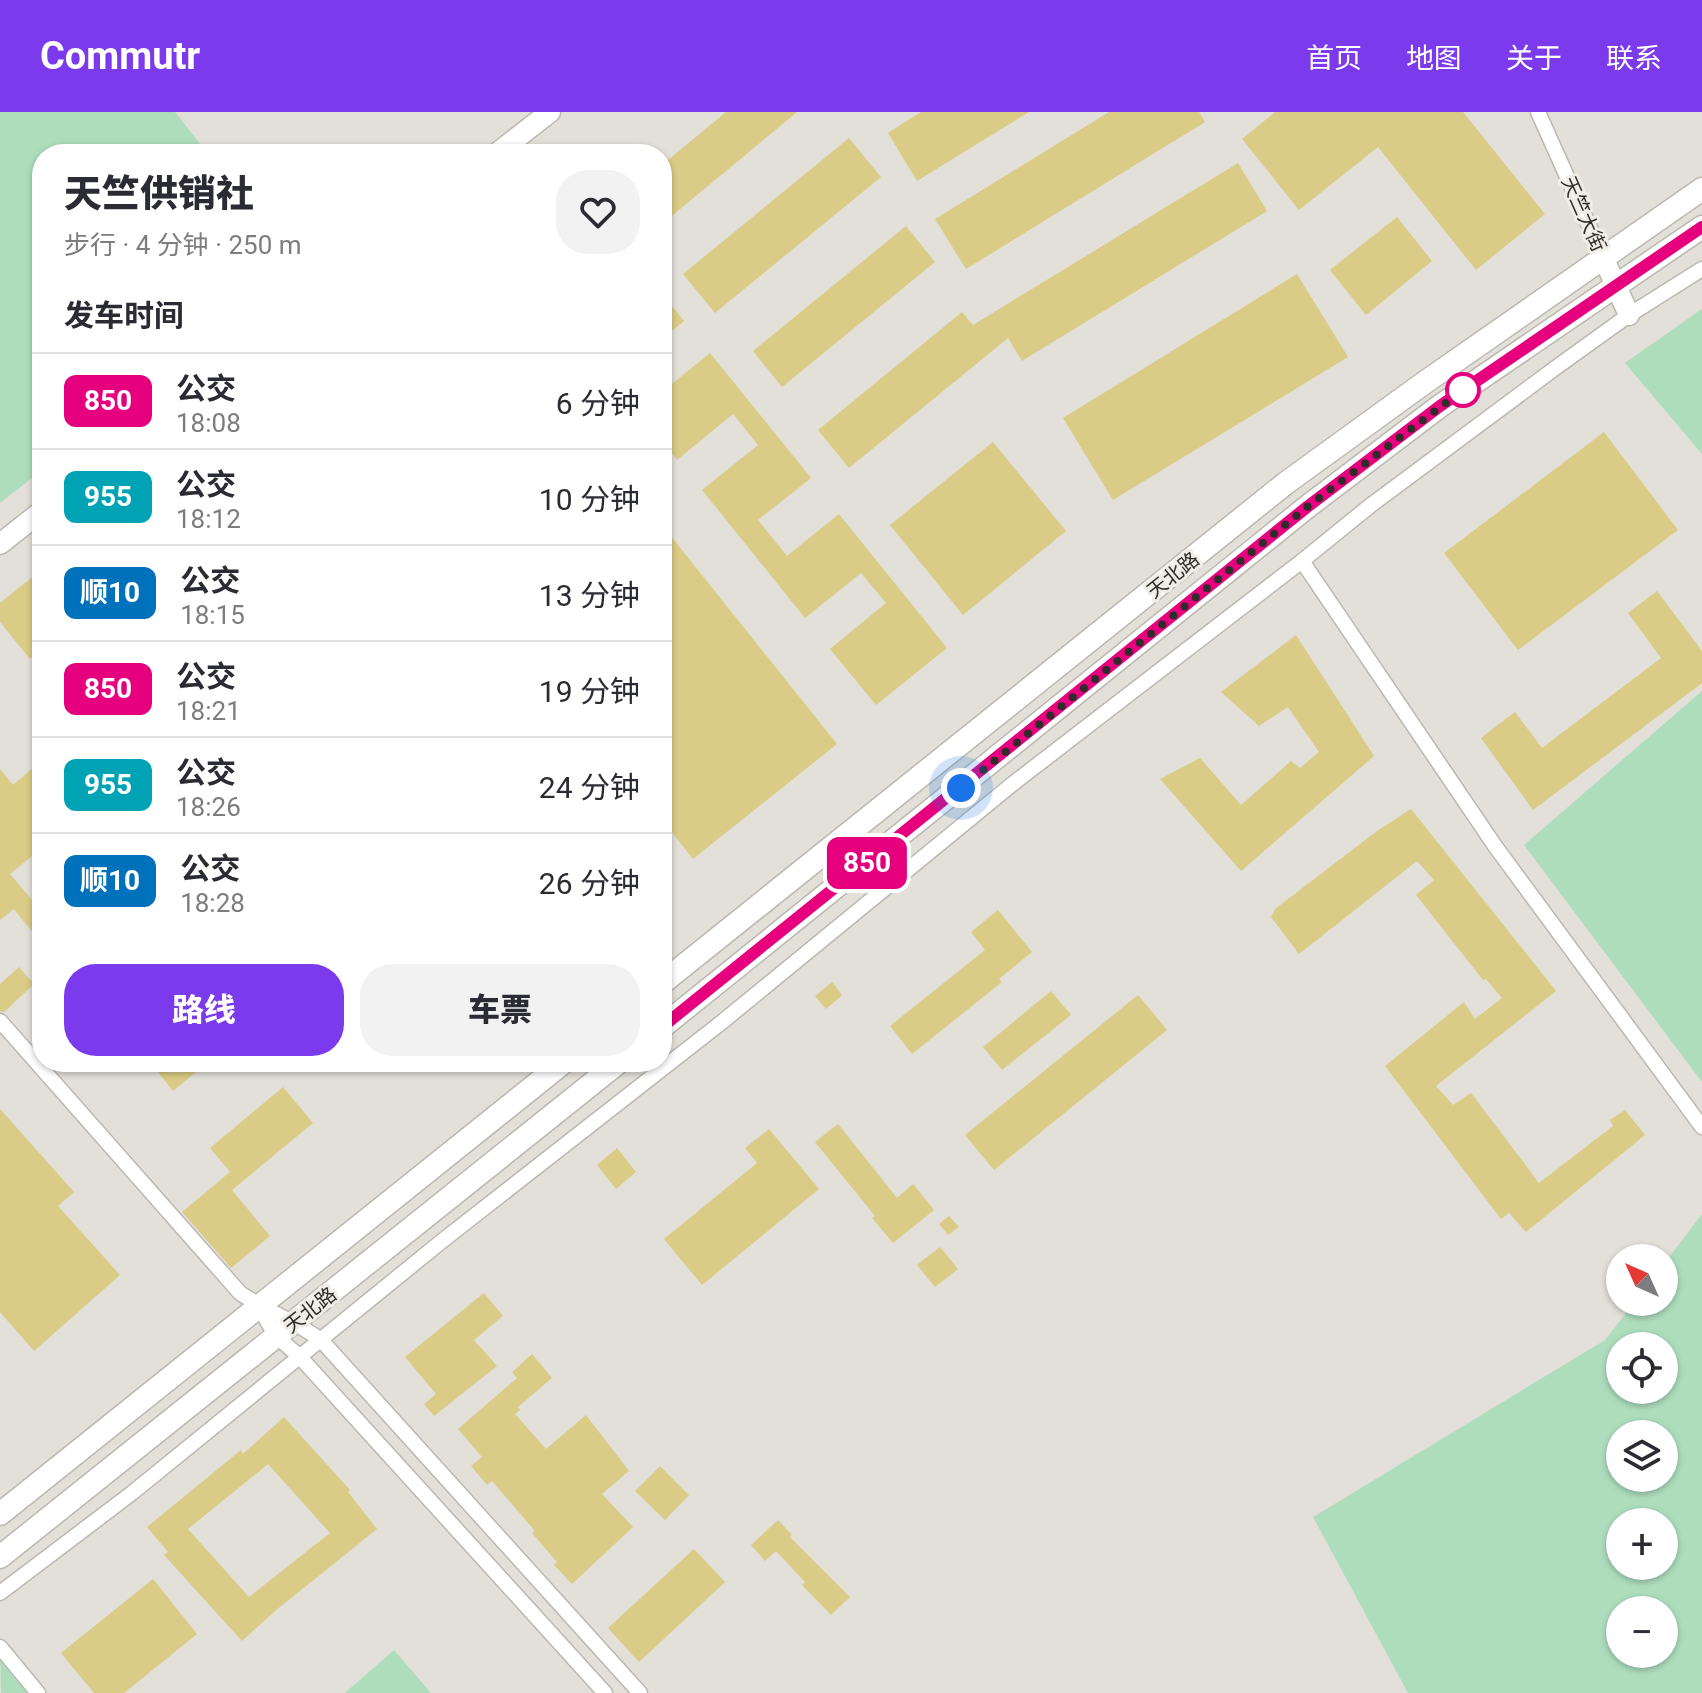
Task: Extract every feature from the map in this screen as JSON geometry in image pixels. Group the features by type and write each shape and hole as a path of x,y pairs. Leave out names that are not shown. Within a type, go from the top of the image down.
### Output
{"main road":[{"name":"天北路","path":"672,975 1286,483 1702,189"},
{"name":"天北路","path":"672,1019 1307,507 1440,406 1702,227"},
{"name":"天北路","path":"0,1514 551,1072"},
{"name":"天北路","path":"0,1557 607,1072"}],"street":[{"path":"509,144 550,112"},
{"name":"天竺大街","path":"1538,112 1629,315"},
{"path":"672,1061 1015,782 1371,505 1629,315 1702,269"},
{"path":"0,544 32,519"},
{"path":"1302,561 1495,846 1702,1127"},
{"path":"0,1021 32,1057"},
{"path":"45,1072 240,1293 258,1306 295,1322 321,1340 640,1693"},
{"path":"0,1593 132,1493 442,1241 658,1072"},
{"path":"258,1306 276,1336 299,1356 605,1693"},
{"path":"0,1647 38,1693"}],"green space":[{"path":"0,112 175,112 200,144 32,144 32,478 0,503"},
{"path":"1702,309 1702,454 1625,363"},
{"path":"1702,691 1702,1082 1524,845"},
{"path":"1702,1214 1702,1693 1408,1693 1313,1517 1606,1339 1606,1404 1678,1404 1678,1332 1611,1332 1624,1316 1678,1316 1678,1246"},
{"path":"394,1650 431,1693 345,1693"},
{"path":"0,1654 30,1693 1,1693"}],"building":[{"path":"726,112 797,112 672,216 672,157"},
{"path":"921,112 1029,112 917,181 888,133"},
{"path":"1109,112 1199,112 1205,122 966,269 935,219"},
{"path":"1275,112 1463,112 1545,214 1476,270 1378,147 1299,210 1242,139"},
{"path":"849,138 881,177 715,313 683,274"},
{"path":"1238,163 1267,211 1022,361 1008,338 849,468 818,430 962,312 973,325"},
{"path":"1397,217 1432,261 1366,315 1330,270"},
{"path":"906,226 935,262 782,387 753,351"},
{"path":"1297,274 1348,357 1113,500 1063,418"},
{"path":"672,306 684,321 672,331"},
{"path":"710,353 811,478 758,520 787,556 839,514 947,648 876,705 830,649 886,603 861,573 805,618 702,490 758,445 733,414 677,460 672,453 672,384"},
{"path":"1604,432 1678,530 1518,650 1444,553"},
{"path":"993,442 1066,531 963,615 890,525"},
{"path":"672,538 837,744 693,859 672,833"},
{"path":"32,577 30,659 0,622 0,603"},
{"path":"1657,591 1702,651 1702,683 1533,810 1481,738 1515,712 1542,748 1661,658 1628,613"},
{"path":"1296,635 1374,756 1241,871 1160,779 1200,758 1241,805 1291,761 1300,768 1319,752 1288,707 1259,726 1221,692"},
{"path":"0,769 13,785 32,769 32,856 10,874 32,900 32,932 14,909 0,920"},
{"path":"1411,809 1556,991 1436,1086 1453,1105 1471,1093 1539,1183 1613,1126 1610,1120 1625,1110 1645,1135 1526,1232 1509,1213 1501,1219 1385,1066 1464,1002 1475,1019 1502,998 1486,979 1483,980 1416,895 1434,880 1417,861 1299,954 1271,917 1275,909 1377,831"},
{"path":"998,910 1032,952 999,979 1002,982 912,1054 890,1026 985,950 971,932"},
{"path":"19,967 32,982 32,986 4,1012 0,1011 0,984"},
{"path":"832,982 842,995 826,1009 815,996"},
{"path":"1051,991 1071,1015 1002,1070 983,1047"},
{"path":"1138,995 1167,1030 994,1170 965,1135"},
{"path":"158,1072 196,1072 173,1091"},
{"path":"283,1087 313,1123 232,1190 270,1236 231,1268 182,1212 230,1172 210,1148"},
{"path":"0,1109 74,1192 58,1206 120,1275 34,1351 0,1312"},
{"path":"838,1124 897,1198 913,1184 934,1210 893,1243 815,1142"},
{"path":"769,1129 819,1189 702,1285 664,1239 757,1163 745,1148"},
{"path":"617,1148 636,1172 616,1189 597,1165"},
{"path":"949,1216 959,1227 948,1235 939,1224"},
{"path":"940,1247 958,1269 935,1287 917,1265"},
{"path":"484,1293 503,1316 474,1340 497,1366 434,1416 424,1404 436,1394 405,1357"},
{"path":"532,1354 552,1378 518,1407 520,1410 515,1414 546,1449 586,1415 629,1471 602,1494 633,1527 572,1584 554,1565 557,1562 532,1533 535,1531 492,1481 487,1485 471,1466 482,1457 458,1429 517,1378 512,1372"},
{"path":"284,1417 350,1490 348,1492 377,1529 242,1641 164,1555 168,1552 147,1527 241,1450 243,1454","holes":["268,1464 330,1533 249,1597 188,1529"]},
{"path":"660,1466 689,1495 665,1520 635,1491"},
{"path":"778,1520 792,1535 790,1537 850,1597 831,1615 802,1585 805,1582 776,1551 765,1561 751,1545"},
{"path":"694,1549 725,1582 639,1662 608,1628"},
{"path":"153,1579 197,1634 124,1693 94,1693 61,1653"}],"bus line":[{"name":"850","path":"672,1019 1307,507 1440,406 1702,227"}],"route":[{"path":"961,788 1307,507 1463,390"}]}
